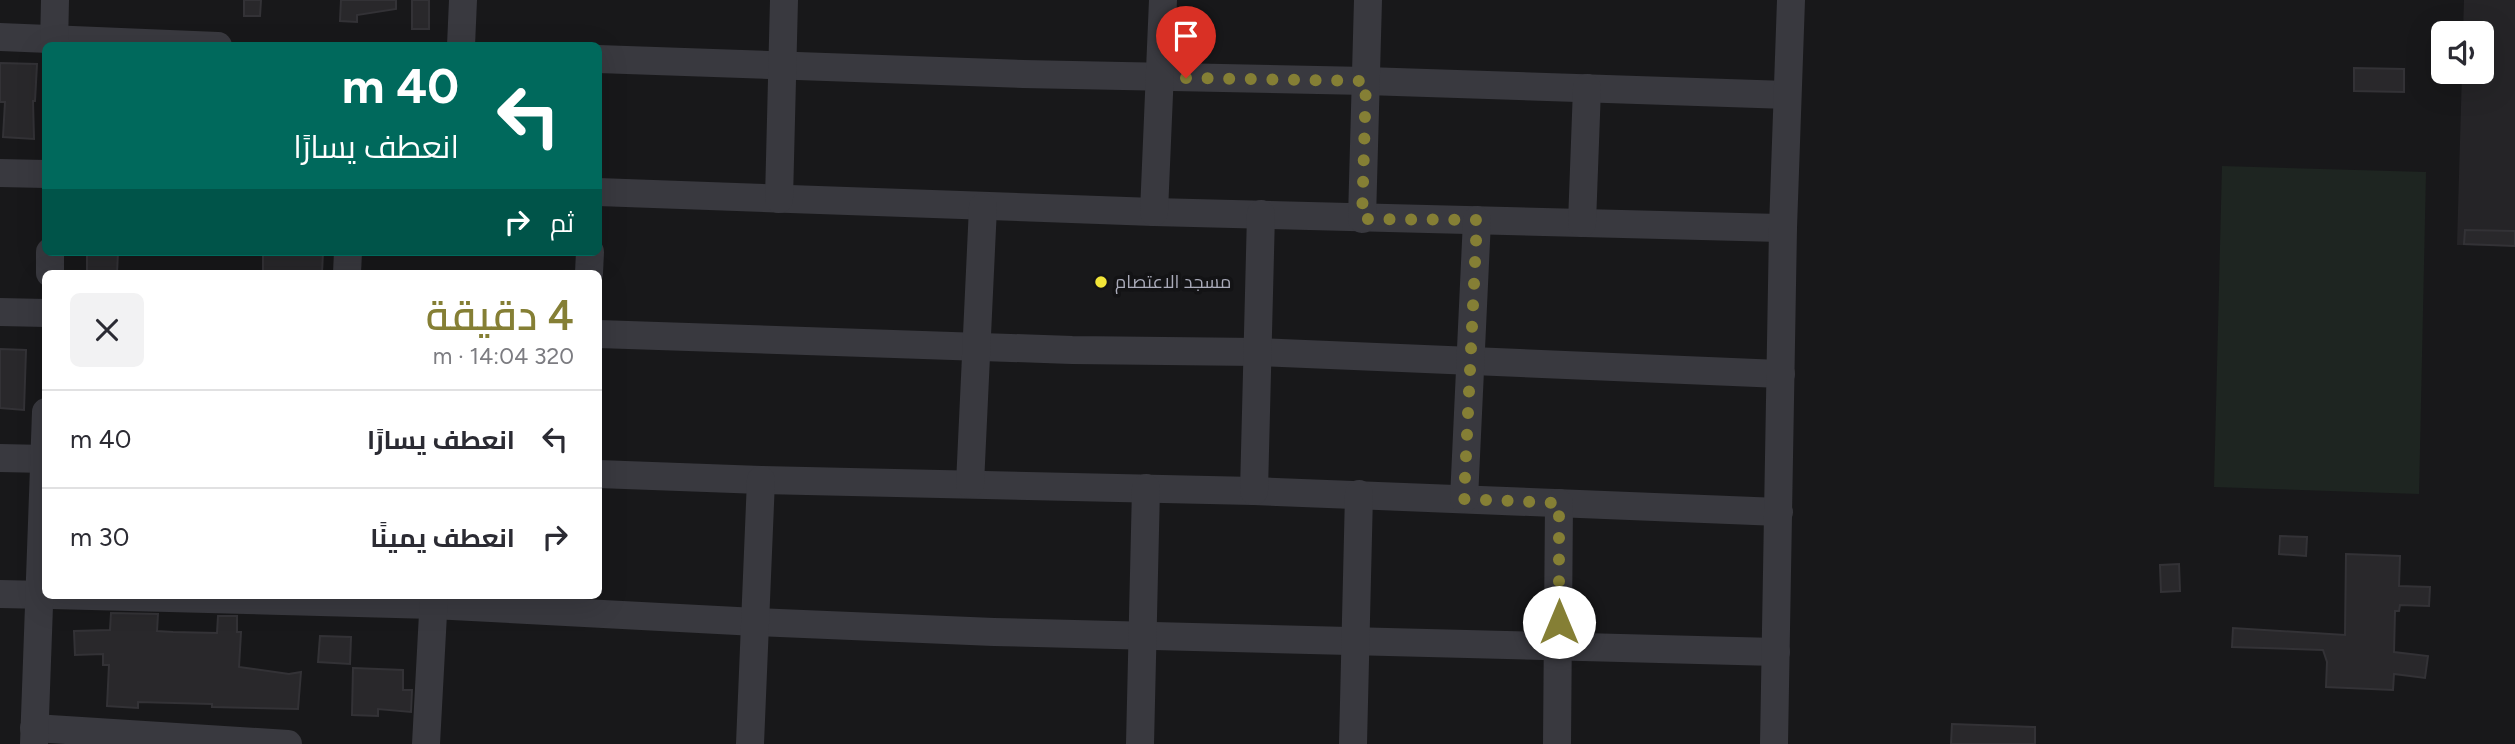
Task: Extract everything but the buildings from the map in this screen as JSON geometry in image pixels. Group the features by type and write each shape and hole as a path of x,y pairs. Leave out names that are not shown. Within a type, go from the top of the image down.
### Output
{"street":[{"path":"0,37 54,42 55,0"},
{"path":"461,42 463,0"},
{"path":"779,199 784,0"},
{"path":"1154,212 1163,0"},
{"path":"1362,219 1368,0"},
{"path":"1774,744 1783,229 1791,0"},
{"path":"602,59 1787,95"},
{"path":"1582,223 1587,88"},
{"path":"0,173 42,174"},
{"path":"602,192 1362,219 1783,229"},
{"path":"970,484 983,207"},
{"path":"1254,491 1261,214"},
{"path":"1464,499 1477,220"},
{"path":"0,312 42,313"},
{"path":"602,334 1072,350 1258,352 1781,374"},
{"path":"0,458 42,459"},
{"path":"602,474 1359,494 1779,512"},
{"path":"750,744 761,480"},
{"path":"1140,744 1146,488"},
{"path":"1353,744 1359,494"},
{"path":"1557,744 1559,503"},
{"path":"0,594 42,595"},
{"path":"46,599 34,736 288,744"},
{"path":"356,599 434,600 756,622 1142,636 1776,652"},
{"path":"426,744 434,600"}],"shaded area":[{"path":"2464,0 2515,0 2515,246 2457,245 2462,84 2494,84 2494,21 2463,21"},
{"path":"2222,166 2426,172 2419,494 2214,487"}],"place":[{"name":"مسجد الاعتصام","path":"1101,282"}],"route":[{"path":"1186,78 1366,81 1362,219 1477,220 1464,499 1559,503 1559,622"}]}
